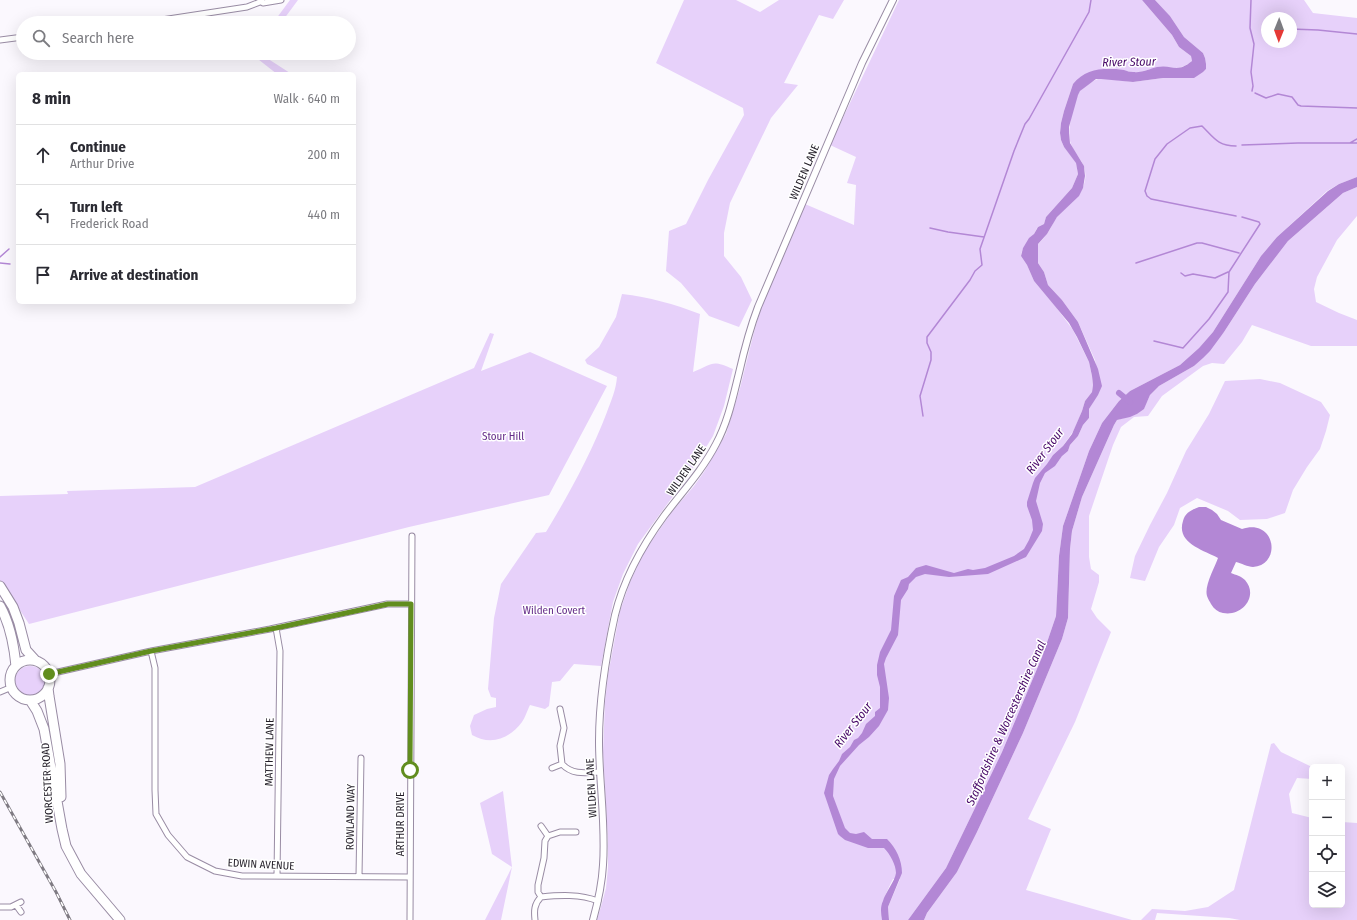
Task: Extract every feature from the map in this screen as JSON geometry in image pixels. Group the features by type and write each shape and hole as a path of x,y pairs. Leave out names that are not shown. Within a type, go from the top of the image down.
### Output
{"highway":[{"path":"0,586 13,607 26,650 36,662"},
{"path":"0,606 8,622 15,650 16,666"},
{"path":"48,688 42,696 30,700 21,698 16,694 10,680 16,666 25,661 36,662 44,666 49,674"},
{"name":"WORCESTER ROAD","path":"49,674 50,681 48,688 60,764 62,829"},
{"name":"WORCESTER ROAD","path":"30,700 37,711 44,730 62,829 69,853 81,874 120,920"}],"street":[{"path":"188,16 247,7 260,1 267,3 281,0"},
{"name":"WILDEN LANE","path":"593,920 598,901 604,837 600,772 600,714 602,687 615,616 625,582 640,550 693,479 717,443 734,396 749,333 758,307 862,65 893,0"},
{"path":"0,40 16,38"},
{"name":"ARTHUR DRIVE","path":"410,920 412,536"},
{"path":"49,674 151,651 276,628 388,604 411,604"},
{"name":"MATTHEW LANE","path":"276,628 280,651 277,876"},
{"name":"EDWIN AVENUE","path":"151,651 155,668 154,790 156,814 168,835 188,857 215,871 242,876 410,877"},
{"path":"0,692 12,687"},
{"path":"560,709 564,728 560,746 562,764 571,772 600,772"},
{"name":"ROWLAND WAY","path":"359,876 361,758"},
{"path":"552,768 562,764"},
{"path":"541,826 548,836"},
{"path":"541,897 538,892 538,885 544,858 545,841 548,836 560,832 576,832"},
{"path":"535,920 536,902 541,897 557,895 578,896 588,897 598,901"},
{"path":"0,907 10,907 19,903 21,912"}],"green space":[{"path":"290,0 298,0 286,16 278,16"},
{"path":"684,0 736,0 760,12 779,0 844,0 833,19 819,15 784,83 798,85 771,118 730,203 724,233 724,256 741,277 752,300 739,327 709,316 681,283 666,271 669,231 686,224 708,180 744,115 743,108 656,63"},
{"path":"899,0 1142,0 1172,35 1179,47 1191,56 1192,61 1177,68 1162,67 1135,72 1110,68 1100,70 1073,84 1064,111 1061,123 1061,140 1064,147 1076,162 1078,174 1072,188 1046,217 1044,224 1037,228 1033,236 1027,242 1021,256 1034,281 1073,330 1089,362 1092,376 1092,392 1085,401 1074,430 1049,462 1059,460 1063,454 1068,451 1070,445 1078,436 1083,425 1089,418 1089,409 1100,390 1095,360 1078,322 1062,300 1048,285 1044,272 1038,263 1038,244 1048,233 1057,217 1078,196 1085,180 1083,164 1072,146 1069,137 1073,108 1080,91 1090,83 1101,78 1133,82 1163,78 1193,78 1206,69 1203,53 1184,37 1170,16 1155,0 1304,0 1313,13 1357,18 1357,177 1339,184 1327,191 1277,237 1261,256 1213,332 1199,348 1180,365 1130,391 1119,401 1102,423 1089,451 1063,526 1059,556 1056,616 1042,657 1002,752 946,868 908,920 889,920 888,907 900,879 893,879 884,899 882,920 597,920 606,888 608,867 603,752 605,702 608,675 620,611 630,582 644,552 671,513 704,472 726,434 761,308 805,204 854,225 856,185 847,183 856,157 830,145"},
{"path":"259,60 270,60 288,72 274,72"},
{"path":"1357,187 1357,216 1337,240 1317,277 1314,289 1316,302 1357,320 1357,346 1311,346 1252,325 1242,342 1224,364 1212,363 1203,366 1162,396 1148,416 1134,417 1121,427 1113,445 1089,516 1089,557 1091,569 1099,575 1099,582 1091,609 1097,618 1111,632 1075,722 1028,819 1051,829 1026,890 1132,920 924,920 927,913 957,872 977,832 1023,733 1062,639 1068,618 1072,531 1082,497 1114,425 1117,420 1137,414 1144,408 1150,395 1159,386 1194,366 1224,332 1255,284 1288,241 1343,193"},
{"name":"Wilden Covert","path":"622,294 661,301 700,314 693,372 716,363 733,369 724,406 713,436 690,473 638,544 623,574 613,602 601,666 574,664 560,681 552,682 549,706 545,709 530,705 522,722 517,728 499,739 486,740 479,738 472,735 470,726 474,715 496,707 496,698 491,697 488,689 494,618 501,584 536,533 546,532 579,474 601,428 616,386 617,377 587,364 585,360 599,347 616,317"},
{"name":"Stour Hill","path":"490,333 494,334 481,371 530,352 607,386 549,495 409,527 29,624 0,580 0,496 68,494 67,491 195,487 474,368"},
{"path":"1260,379 1280,383 1321,402 1330,415 1320,449 1293,490 1285,513 1267,519 1240,520 1228,511 1197,498 1180,508 1174,525 1159,547 1145,581 1130,578 1135,556 1167,493 1186,451 1209,414 1225,381"},
{"path":"30,666 36,667 44,675 44,687 36,695 30,696 24,695 16,687 15,681 16,675 24,667"},
{"path":"1274,743 1281,752 1309,766 1309,779 1297,778 1289,794 1292,813 1309,817 1309,908 1345,908 1345,822 1357,823 1357,920 1240,920 1157,913 1155,920 1141,920 1152,909 1185,911 1208,907 1234,890 1271,744"},
{"path":"503,791 512,867 492,854 480,803"},
{"path":"512,867 501,920 485,920"}],"shaded area":[{"path":"1142,0 1155,0 1170,16 1184,37 1203,53 1206,69 1194,78 1163,78 1133,82 1096,79 1080,91 1069,127 1069,133 1070,143 1084,166 1085,176 1083,188 1079,196 1057,217 1047,234 1038,244 1038,263 1044,272 1048,285 1062,300 1078,322 1098,369 1102,386 1089,409 1089,418 1083,425 1078,436 1055,466 1045,473 1040,483 1036,501 1043,524 1042,531 1026,557 988,574 949,577 925,574 916,577 909,584 908,589 901,600 898,635 884,664 889,698 888,710 879,726 840,766 834,779 833,796 845,828 850,833 856,834 864,832 872,839 887,839 896,850 900,859 902,873 888,907 889,920 882,920 882,903 896,873 894,863 884,848 868,848 845,840 838,834 824,793 829,775 842,754 850,747 854,740 858,738 866,724 875,716 875,712 880,708 880,687 877,675 877,665 880,652 891,630 894,596 901,580 908,577 916,568 926,565 954,573 968,569 973,570 985,568 1014,556 1024,549 1033,530 1027,502 1035,478 1072,434 1085,401 1092,392 1093,385 1089,362 1077,337 1069,323 1034,281 1021,256 1023,248 1029,238 1034,234 1038,227 1044,224 1046,217 1072,188 1078,174 1076,163 1064,147 1060,133 1064,111 1073,84 1084,75 1096,70 1110,69 1139,72 1162,66 1178,68 1187,65 1192,61 1191,56 1179,47 1172,35"},
{"path":"1357,177 1357,187 1343,193 1288,241 1255,284 1210,351 1194,366 1159,386 1150,395 1144,409 1130,417 1117,420 1082,497 1072,531 1068,618 1062,639 1023,733 957,872 927,913 924,920 908,920 946,868 1002,752 1042,657 1056,616 1059,556 1063,526 1089,451 1102,423 1119,401 1130,391 1180,365 1199,348 1213,332 1261,256 1277,237 1328,191 1339,184"},
{"path":"1199,507 1206,507 1212,510 1221,520 1242,529 1253,527 1262,530 1268,536 1271,543 1271,551 1268,559 1262,564 1251,567 1236,562 1231,573 1245,580 1249,586 1250,592 1249,599 1246,604 1242,609 1236,612 1219,612 1212,606 1206,592 1210,577 1218,558 1198,549 1183,535 1182,529 1185,516"}],"waterway":[{"path":"923,416 920,396 931,360 931,352 927,343 927,337 970,280 975,271 982,265 980,249 1014,151 1025,124 1089,12 1091,0"},
{"path":"1251,0 1250,28 1254,44 1251,72 1253,86 1252,91"},
{"path":"1297,29 1357,34"},
{"path":"1255,93 1266,98 1278,94 1292,97 1298,105 1301,106 1357,108"},
{"path":"1236,146 1220,143 1202,126 1190,128 1167,144 1155,159 1145,191 1147,196 1151,199 1236,216"},
{"path":"1350,143 1357,139"},
{"path":"1242,145 1357,143"},
{"path":"1154,341 1183,348 1209,319 1228,292 1229,272 1260,224 1259,222 1242,217"},
{"path":"930,228 984,237"},
{"path":"1136,263 1197,243 1239,253"},
{"path":"0,257 9,249"},
{"path":"0,263 10,264"},
{"path":"1181,273 1185,276 1193,274 1215,278 1228,272"},
{"path":"1119,393 1130,402"}],"railway":[{"path":"0,792 70,920"}],"route":[{"path":"49,674 151,651 276,628 388,604 411,604 410,770"}],"water label":[{"name":"River Stour","path":"1129,62"},
{"name":"River Stour","path":"1045,451"},
{"name":"Staffordshire & Worcestershire Canal","path":"1006,723"},
{"name":"River Stour","path":"853,725"}]}
